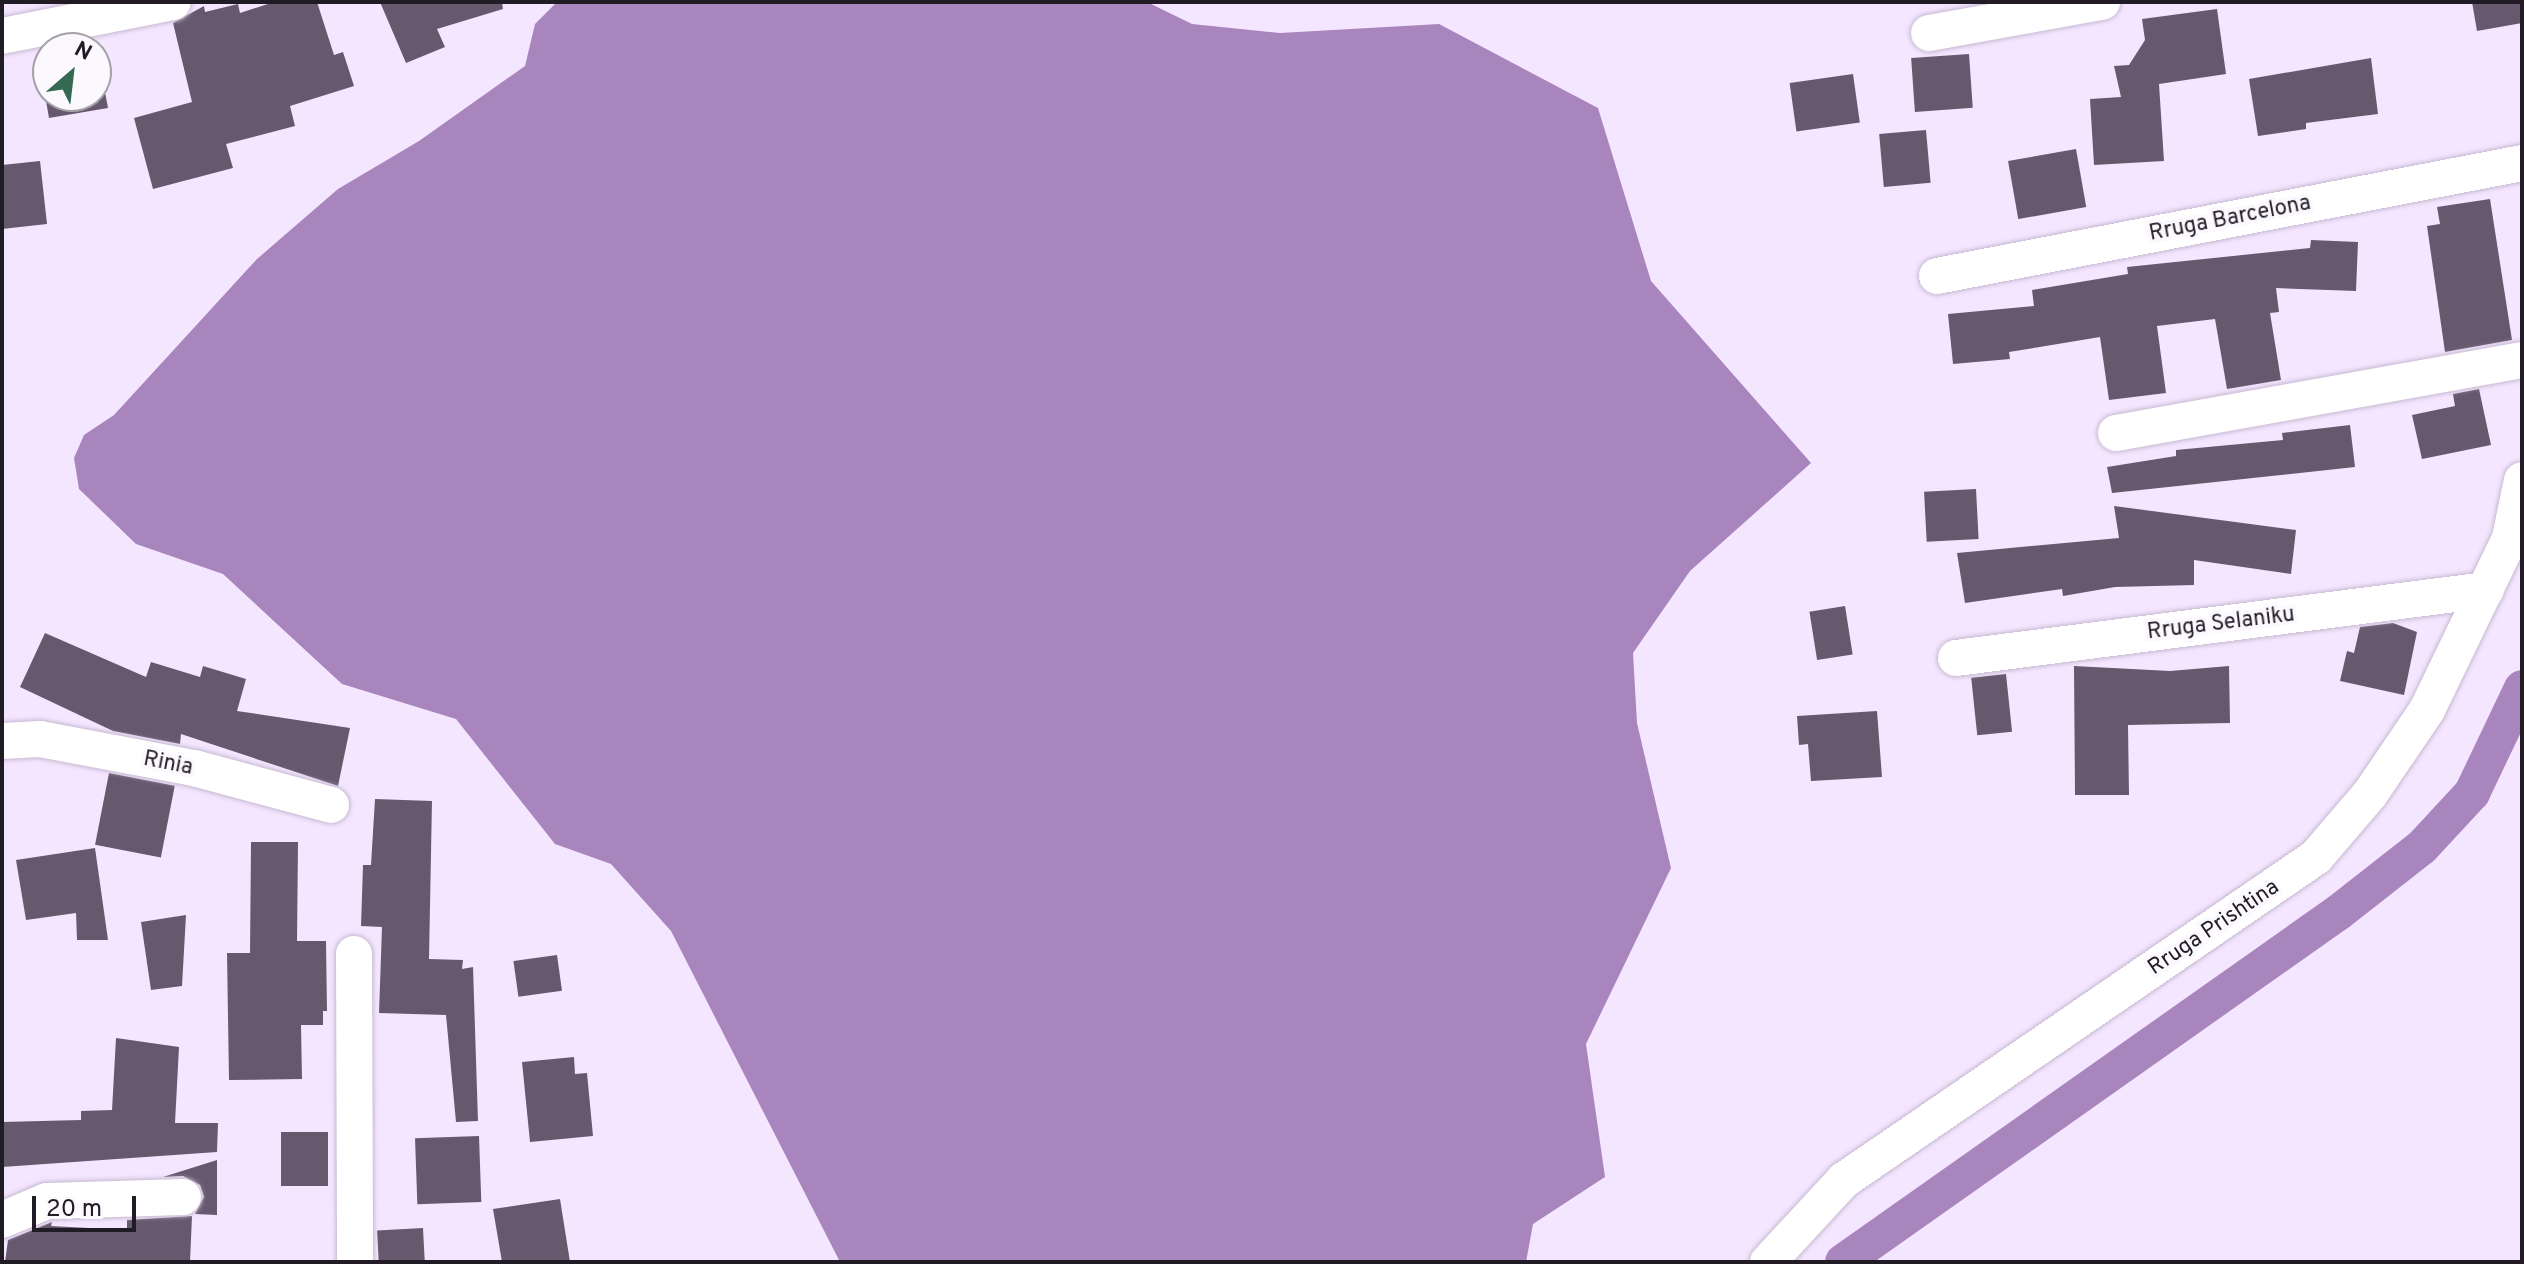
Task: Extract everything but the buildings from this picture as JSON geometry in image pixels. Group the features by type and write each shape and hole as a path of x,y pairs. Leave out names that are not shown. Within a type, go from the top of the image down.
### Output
{"street":[{"path":"2,36 173,2"},
{"path":"1929,33 2102,2"},
{"name":"Rruga Barcelona","path":"1937,276 2522,163"},
{"path":"2116,433 2522,360"},
{"name":"Rruga Prishtina","path":"1768,1262 1844,1180 2316,857 2370,794 2427,710 2510,538 2522,480"},
{"name":"Rruga Selaniku","path":"1956,658 2486,590"},
{"name":"Rinia","path":"2,741 40,739 194,768 331,805"},
{"path":"354,954 355,1262"},
{"path":"2,1220 47,1201 183,1197"}],"shaded area":[{"path":"557,2 1147,2 1192,24 1280,33 1439,24 1598,108 1651,281 1811,463 1690,571 1633,653 1637,723 1671,868 1586,1044 1605,1177 1533,1224 1526,1262 840,1262 671,931 611,864 555,844 456,719 342,684 223,574 136,544 79,489 74,458 84,435 114,415 257,259 338,189 419,141 525,66 535,24"}],"waterway":[{"path":"1843,1262 2339,912 2422,847 2472,793 2522,688"}]}
